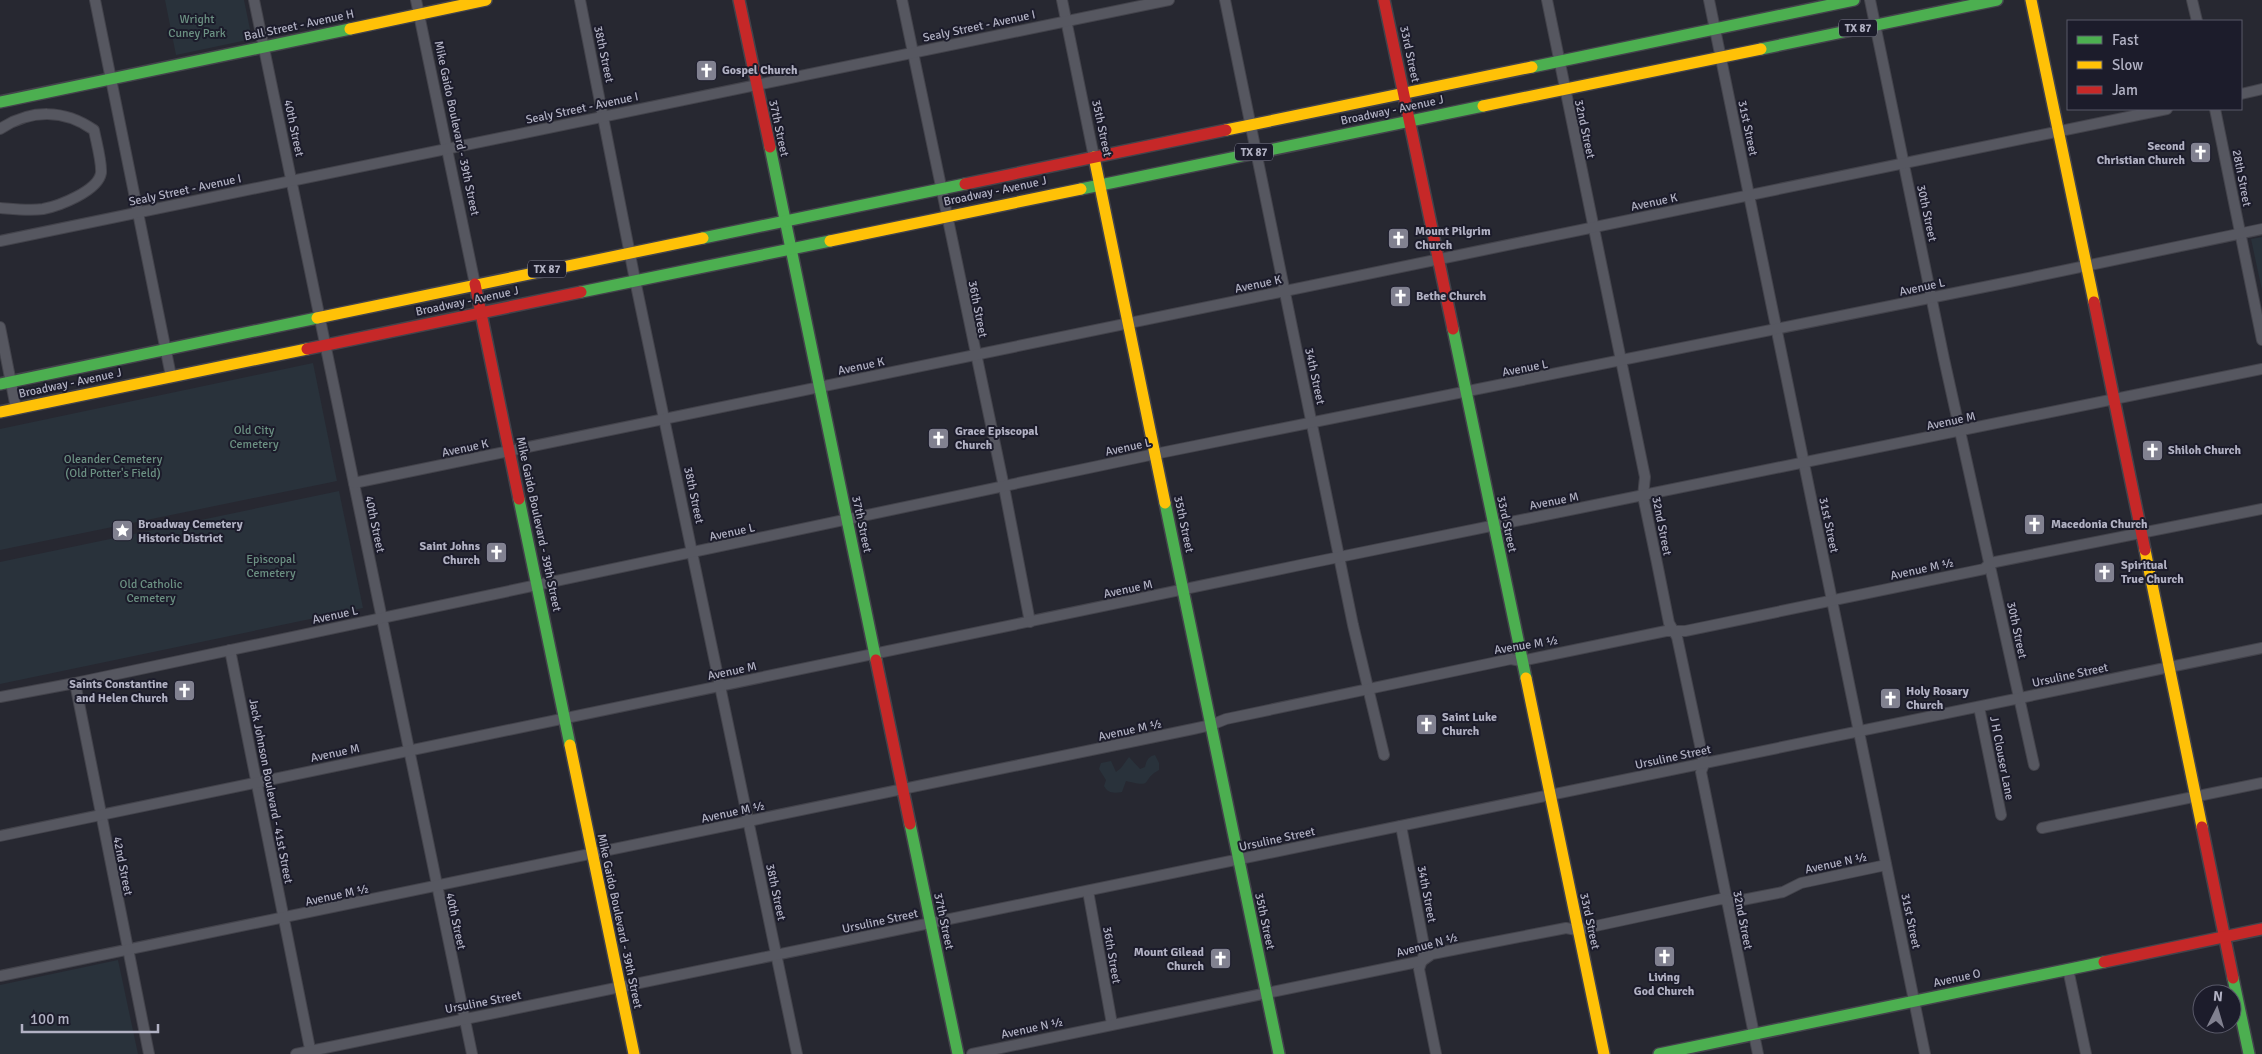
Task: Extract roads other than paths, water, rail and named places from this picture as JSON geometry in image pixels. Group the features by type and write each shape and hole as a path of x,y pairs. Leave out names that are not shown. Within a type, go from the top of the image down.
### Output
{"main road":[{"name":"Ball Street - Avenue H","path":"0,102 486,0"},
{"name":"37th Street","path":"738,0 958,1054"},
{"name":"33rd Street","path":"1384,0 1604,1054"},
{"name":"Broadway - Avenue J","path":"5,383 320,316 1854,0"},
{"name":"Broadway - Avenue J","path":"0,412 1997,0"},
{"path":"2031,0 2249,1054"},
{"name":"35th Street","path":"1094,157 1278,1054"},
{"name":"Mike Gaido Boulevard - 39th Street","path":"475,284 634,1054"},
{"name":"Avenue O","path":"1659,1054 2262,929"}],"street":[{"path":"95,0 171,376"},
{"name":"40th Street","path":"254,0 472,1054"},
{"name":"Mike Gaido Boulevard - 39th Street","path":"416,0 475,284"},
{"name":"38th Street","path":"580,0 630,252 797,1054"},
{"name":"36th Street","path":"902,0 1004,487 1030,622"},
{"name":"35th Street","path":"1062,0 1094,157"},
{"name":"Sealy Street - Avenue I","path":"0,241 1169,0"},
{"name":"34th Street","path":"1225,0 1339,557 1367,689 1370,692 1384,755"},
{"name":"32nd Street","path":"1547,0 1645,476 1643,496 1669,623 1675,631 1704,764 1701,772 1758,1054"},
{"name":"31st Street","path":"1709,0 1925,1054"},
{"name":"30th Street","path":"1870,0 1932,298 2034,765"},
{"path":"2192,0 2197,20"},
{"path":"2242,94 2262,89"},
{"name":"Avenue K","path":"354,483 2162,110"},
{"name":"28th Street","path":"2215,110 2262,340"},
{"path":"0,129 14,120 27,115 61,116 82,121 94,130 101,173 90,189 60,204 42,209 0,208"},
{"name":"Avenue L","path":"0,697 537,586 1155,454 2086,267 2262,229"},
{"path":"0,327 5,383 16,408"},
{"name":"Avenue M","path":"0,836 1339,557 1961,432 2262,369"},
{"name":"Avenue M ½","path":"0,976 903,790 1511,659 1521,661 1666,631 1685,631 1984,569 1990,563 2262,509"},
{"name":"Ursuline Street","path":"296,1054 2262,648"},
{"name":"Jack Johnson Boulevard - 41st Street","path":"230,650 311,1052"},
{"name":"42nd Street","path":"75,683 149,1054"},
{"name":"J H Clouser Lane","path":"1979,707 2000,815"},
{"path":"2042,828 2262,783"},
{"name":"34th Street","path":"1401,826 1426,951 1419,969 1436,1054"},
{"name":"Avenue N ½","path":"972,1054 1422,961 1432,954 1566,928 1577,930 1721,899 1734,902 1783,892 1801,883 1886,865"},
{"name":"36th Street","path":"1088,890 1112,1024"},
{"path":"2068,969 2086,1054"}],"place":[{"name":"Gospel Church","path":"706,70"},
{"name":"Second Christian Church","path":"2201,153"},
{"name":"Mount Pilgrim Church","path":"1399,238"},
{"name":"Bethe Church","path":"1400,296"},
{"name":"Grace Episcopal Church","path":"939,438"},
{"name":"Shiloh Church","path":"2152,450"},
{"name":"Macedonia Church","path":"2035,524"},
{"name":"Broadway Cemetery Historic District","path":"122,531"},
{"name":"Saint Johns Church","path":"496,553"},
{"name":"Spiritual True Church","path":"2105,572"},
{"name":"Saints Constantine and Helen Church","path":"184,691"},
{"name":"Holy Rosary Church","path":"1890,698"},
{"name":"Saint Luke Church","path":"1426,724"},
{"name":"Living God Church","path":"1664,956"},
{"name":"Mount Gilead Church","path":"1220,959"}],"park label":[{"name":"Wright Cuney Park","path":"197,26"},
{"name":"Old City Cemetery","path":"254,437"},
{"name":"Oleander Cemetery (Old Potter's Field)","path":"113,466"},
{"name":"Episcopal Cemetery","path":"271,566"},
{"name":"Old Catholic Cemetery","path":"151,591"}]}
